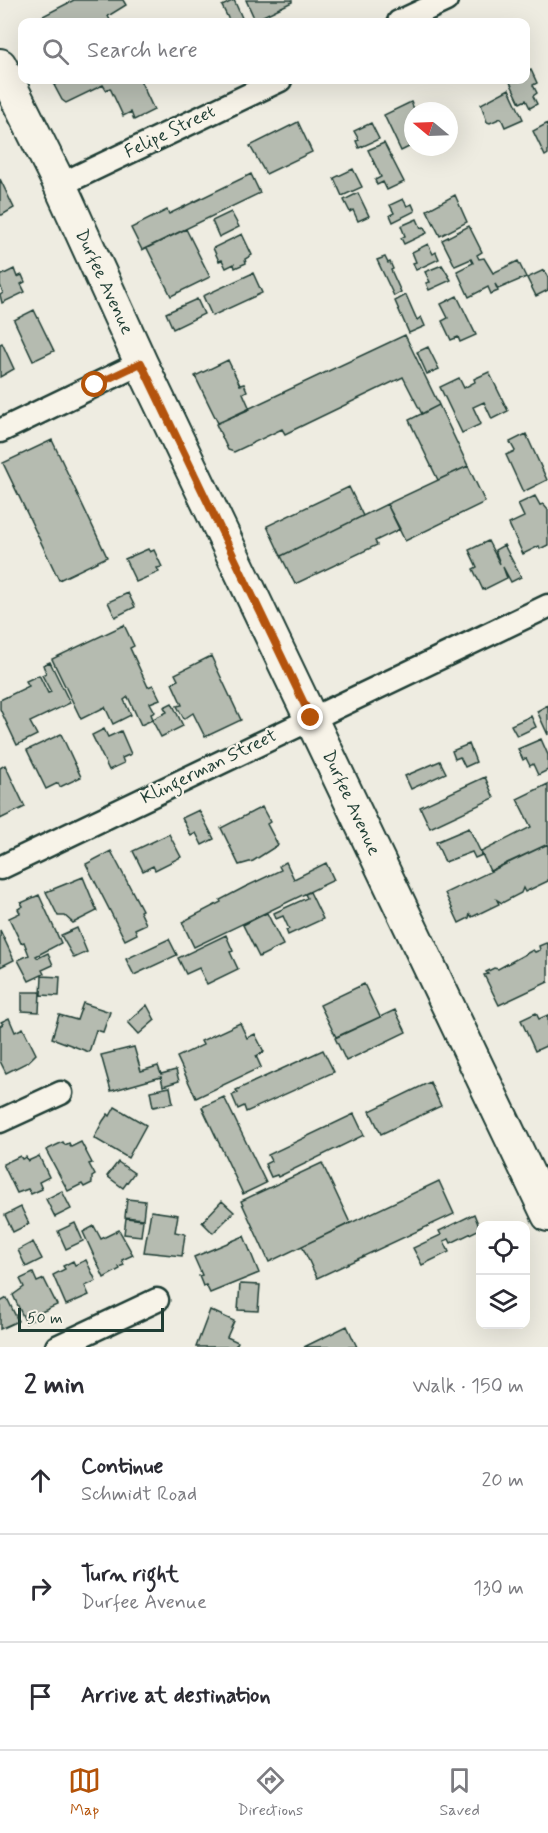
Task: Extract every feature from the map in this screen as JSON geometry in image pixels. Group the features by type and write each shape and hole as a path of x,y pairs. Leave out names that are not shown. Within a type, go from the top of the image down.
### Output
{"main road":[{"name":"Durfee Avenue","path":"0,65 60,185 141,363 548,1215"}],"street":[{"path":"408,18 446,0"},
{"name":"Felipe Street","path":"60,185 272,84"},
{"path":"0,431 141,363"},
{"name":"Klingerman Street","path":"0,868 548,606"},
{"path":"0,1121 60,1093"},
{"path":"57,1347 157,1300"}],"building":[{"path":"74,0 123,0 126,5 108,16 109,18 41,17"},
{"path":"234,0 242,18 228,18 222,6"},
{"path":"246,0 292,0 259,18 254,18"},
{"path":"531,70 537,83 533,85 537,93 533,96 537,104 530,108 526,100 520,103 511,84 530,84"},
{"path":"142,84 154,110 134,120 131,112 123,116 110,88 106,90 103,85 66,103 54,85"},
{"path":"509,89 523,119 505,127 501,118 487,122 481,104"},
{"path":"404,105 404,150 401,151 384,115"},
{"path":"298,122 312,152 266,174 250,146"},
{"path":"371,123 379,139 359,148 356,141 359,140 354,131"},
{"path":"548,123 548,154 545,156 533,131"},
{"path":"384,143 404,182 387,190 383,182 377,185 375,180 381,177 368,150"},
{"path":"353,169 362,187 342,196 334,178"},
{"path":"251,174 260,193 142,250 131,228 167,210 169,214"},
{"path":"0,179 14,208 2,215 0,215"},
{"path":"358,193 369,216 358,221 353,210 350,212 344,200"},
{"path":"455,195 467,222 440,236 427,210"},
{"path":"403,199 407,206 412,204 415,211 393,222 390,215 394,213 390,205"},
{"path":"231,212 239,227 219,237 212,221"},
{"path":"417,219 421,228 424,227 427,233 404,244 401,238 405,236 401,226"},
{"path":"469,226 482,252 477,255 479,259 484,258 493,273 518,261 526,277 498,289 495,284 498,291 491,294 488,287 469,297 457,271 473,263 471,259 455,266 442,240"},
{"path":"186,229 210,277 171,296 147,248"},
{"path":"242,234 252,255 245,259 246,263 235,268 234,264 226,268 222,260 219,261 213,248"},
{"path":"428,244 433,254 436,252 439,259 416,270 412,252"},
{"path":"385,257 388,263 390,262 393,269 391,270 401,292 394,296 377,260"},
{"path":"442,265 451,280 429,290 426,283 430,282 425,272"},
{"path":"14,269 17,277 22,275 25,282 21,284 25,292 2,303 0,276"},
{"path":"544,270 548,278 548,290 536,296 527,278"},
{"path":"253,273 262,293 212,316 203,296"},
{"path":"406,295 417,320 421,317 425,326 409,333 395,301"},
{"path":"457,296 476,335 460,342 458,337 451,340 442,321 448,318 441,304"},
{"path":"197,299 204,314 173,329 166,313"},
{"path":"34,310 54,351 33,361 14,320"},
{"path":"405,335 439,405 422,414 403,377 285,434 282,429 234,452 228,450 216,424"},
{"path":"2,343 14,369 0,377 0,344"},
{"path":"428,347 439,369 427,374 417,352"},
{"path":"228,360 240,385 244,384 247,391 243,393 250,409 218,423 195,376"},
{"path":"489,372 508,411 492,419 484,402 473,407 481,424 462,433 440,387 459,378 464,388 475,382 474,379"},
{"path":"439,405 468,466 438,480 409,420"},
{"path":"526,434 547,480 523,492 506,455 515,451 510,442"},
{"path":"52,440 107,557 59,580 3,463"},
{"path":"468,466 485,502 405,541 387,504"},
{"path":"349,487 363,516 281,556 267,526"},
{"path":"535,496 540,505 543,504 548,510 548,545 540,549 539,546 523,554 509,524 524,517 518,504"},
{"path":"387,504 400,529 375,541 377,545 295,584 281,556"},
{"path":"488,541 500,564 495,550 504,545 521,577 511,582 503,567 507,578 483,590 473,569 477,567 469,550"},
{"path":"148,549 150,552 154,550 162,567 157,568 159,572 136,582 125,559"},
{"path":"128,593 135,607 115,617 108,602"},
{"path":"124,625 134,646 130,648 148,687 153,685 160,699 150,703 155,712 151,714 153,719 167,712 164,707 172,703 183,726 161,737 152,720 141,725 128,697 124,700 131,715 113,724 105,707 81,719 52,659"},
{"path":"211,656 241,720 205,737 193,713 184,719 177,706 182,705 172,683 178,680 175,674"},
{"path":"50,662 70,703 30,722 37,735 17,745 0,709 0,700 29,686 26,681 39,675 48,693 51,692 42,675 46,673 43,665"},
{"path":"548,705 548,735 537,711"},
{"path":"531,716 536,727 517,736 511,725"},
{"path":"104,729 108,737 121,731 131,754 122,758 124,763 109,770 92,735"},
{"path":"61,734 81,777 60,787 58,783 46,789 27,750"},
{"path":"541,739 548,755 548,770 538,775 533,764 530,766 526,758 523,760 518,749"},
{"path":"469,744 476,762 465,767 460,757 455,759 452,751"},
{"path":"440,761 446,773 411,789 405,776"},
{"path":"5,765 25,807 0,819 0,768"},
{"path":"485,777 494,798 430,828 420,807"},
{"path":"548,784 548,844 490,871 481,852 531,827 517,799"},
{"path":"262,807 270,822 267,824 278,845 253,861 239,865 221,828"},
{"path":"199,810 214,839 202,845 196,833 191,836 182,818"},
{"path":"469,828 482,855 475,858 472,852 445,862 436,842"},
{"path":"169,834 181,857 155,870 153,866 143,871 133,851"},
{"path":"548,844 548,881 525,892 523,888 521,893 502,903 497,900 499,904 472,917 470,914 469,918 459,923 445,893"},
{"path":"111,851 142,910 140,911 146,924 135,929 137,934 125,940 86,864"},
{"path":"286,862 294,879 326,863 334,880 194,947 182,922 221,902 220,900 281,870 279,866"},
{"path":"83,877 97,911 73,923 65,916 58,916 46,892"},
{"path":"310,892 323,919 288,935 286,930 289,929 283,916 276,919 274,913 307,898 305,894"},
{"path":"39,895 61,943 36,956 38,958 48,953 53,965 42,970 44,974 29,981 18,960 29,955 9,918 20,913 18,909 23,906 21,903"},
{"path":"267,913 283,945 259,957 243,925"},
{"path":"77,928 87,952 74,958 61,935"},
{"path":"0,930 14,960 0,967"},
{"path":"226,935 233,951 230,952 238,969 207,984 199,968 186,974 178,958"},
{"path":"169,939 177,955 134,975 126,959"},
{"path":"548,944 548,982 499,1005 484,975 488,974 486,972 494,968 498,969 533,950 535,952 540,950 539,946"},
{"path":"42,976 60,977 59,996 41,995"},
{"path":"364,984 380,1017 336,1037 320,1005"},
{"path":"22,992 40,992 39,1012 22,1011"},
{"path":"83,1003 110,1012 103,1032 96,1030 89,1052 52,1038 59,1015 77,1020"},
{"path":"147,1005 155,1020 139,1034 128,1022"},
{"path":"395,1010 406,1032 346,1061 335,1038"},
{"path":"536,1013 539,1019 548,1015 548,1045 535,1051 521,1020"},
{"path":"9,1018 15,1032 23,1028 36,1054 28,1062 6,1073 0,1061 0,1026 3,1024 1,1022"},
{"path":"240,1023 247,1038 255,1034 264,1052 256,1056 261,1067 196,1098 177,1057 203,1045 201,1041"},
{"path":"134,1047 141,1071 158,1066 161,1074 176,1070 179,1081 163,1086 161,1077 111,1091 101,1055"},
{"path":"323,1050 334,1072 246,1112 244,1106 238,1109 232,1095 238,1093 236,1090"},
{"path":"430,1082 441,1106 381,1134 370,1111"},
{"path":"170,1087 173,1103 153,1107 150,1091"},
{"path":"224,1097 266,1183 243,1194 202,1107"},
{"path":"115,1107 146,1125 128,1158 94,1138 103,1121 108,1114 110,1116"},
{"path":"354,1114 364,1135 278,1177 277,1175 271,1177 265,1164 271,1161 268,1155"},
{"path":"63,1142 65,1145 69,1143 71,1147 81,1142 92,1163 89,1164 95,1175 92,1177 92,1183 84,1187 82,1184 68,1191 46,1150"},
{"path":"20,1156 22,1159 26,1157 28,1161 39,1156 49,1177 39,1182 42,1189 31,1194 28,1189 17,1193 3,1164"},
{"path":"118,1162 134,1173 123,1188 107,1176"},
{"path":"322,1163 350,1223 269,1262 241,1201"},
{"path":"439,1181 454,1214 317,1278 302,1246"},
{"path":"62,1191 71,1209 55,1217 46,1199"},
{"path":"127,1199 145,1201 143,1219 125,1217"},
{"path":"222,1201 234,1212 213,1233 202,1222"},
{"path":"21,1207 29,1224 13,1232 5,1215"},
{"path":"151,1211 178,1215 175,1232 185,1234 182,1256 144,1252"},
{"path":"474,1214 477,1221 476,1231 451,1243 449,1239 444,1241 449,1252 422,1265 413,1248 441,1235 439,1231"},
{"path":"126,1218 143,1220 141,1236 124,1234"},
{"path":"75,1223 83,1241 66,1249 58,1231"},
{"path":"94,1226 101,1239 119,1230 133,1255 122,1260 124,1265 119,1267 120,1269 104,1278 83,1232"},
{"path":"244,1236 259,1273 210,1293 206,1285 203,1286 199,1276 202,1275 194,1257"},
{"path":"33,1242 42,1259 26,1267 18,1250"},
{"path":"86,1260 96,1281 85,1286 89,1295 66,1305 53,1275 65,1269 63,1266 73,1261 75,1265"},
{"path":"33,1273 37,1282 44,1279 57,1305 37,1314 38,1317 26,1323 13,1295 24,1287 20,1279"},
{"path":"240,1284 260,1285 258,1311 238,1310"},
{"path":"7,1298 18,1321 0,1329 0,1302"},
{"path":"210,1310 234,1321 227,1337 238,1342 235,1347 196,1347"},
{"path":"347,1326 357,1347 304,1347"}],"route":[{"path":"95,385 141,363 311,718"}]}
